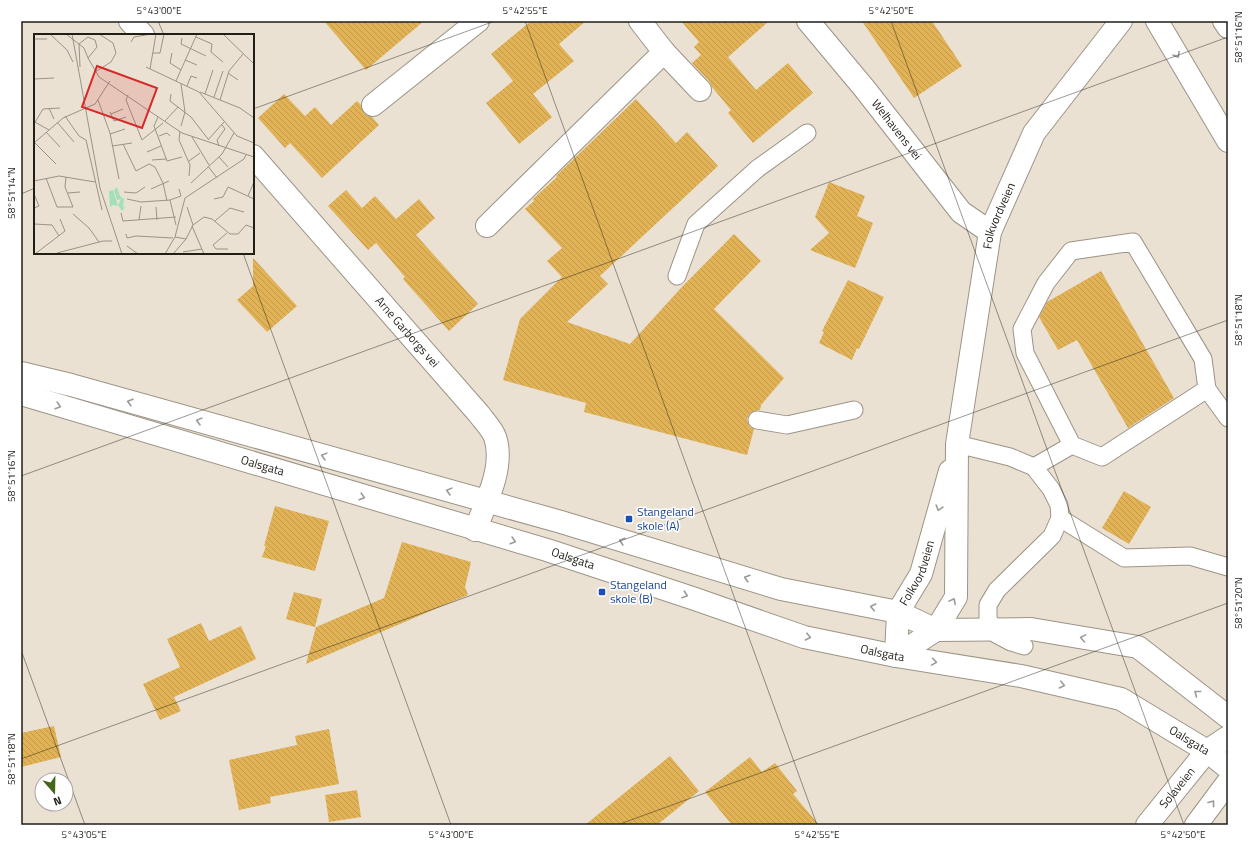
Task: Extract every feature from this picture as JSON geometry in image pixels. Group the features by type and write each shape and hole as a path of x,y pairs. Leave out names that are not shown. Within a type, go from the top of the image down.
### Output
{"main road":[{"path":"130,21 143,34"},
{"path":"373,105 478,21"},
{"path":"640,21 664,52 700,90"},
{"name":"Welhavens vei","path":"808,21 864,88 961,212 990,232"},
{"name":"Folkvordveien","path":"896,656 898,612 921,574 957,444 990,232 1010,184 1034,133 1121,21"},
{"path":"1157,21 1228,141"},
{"path":"1224,21 1228,27"},
{"path":"487,226 664,52"},
{"name":"Arne Garborgs vei","path":"254,157 479,414 495,436 498,463 487,501 475,530"},
{"path":"21,373 70,385 487,501 781,589 898,612 936,630 1031,629 1138,647 1228,717"},
{"name":"Oalsgata","path":"21,394 475,530 547,550 804,636 896,656 1021,676 1121,699 1207,751 1228,768"},
{"name":"Folkvordveien","path":"896,656 936,630 956,597 957,444"},
{"name":"Solaveien","path":"1147,825 1207,751 1228,737"},
{"path":"1196,825 1228,782"}],"lane":[{"path":"677,276 696,224 757,169 807,133"},
{"path":"1207,390 1102,457 1072,445 1025,354 1022,329 1046,283 1071,251 1133,242 1203,359 1207,390 1228,418"},
{"path":"757,420 787,426 854,410"},
{"path":"957,444 1010,457 1034,467 1051,489 1058,505 1060,518 1052,536 997,590 988,605 988,619 996,634 1010,642 1024,646"},
{"path":"1034,467 1072,445"},
{"path":"1060,518 1124,558 1190,556 1228,568"}],"building":[{"path":"324,21 424,21 366,70"},
{"path":"531,21 586,21 559,44 574,61 533,94 552,117 519,144 486,103 513,81 491,54"},
{"path":"681,21 769,21 728,57 756,90 788,63 813,93 753,143 728,113 731,110 712,87 709,81 692,63 701,55 694,47 699,42"},
{"path":"862,21 932,21 962,66 914,98"},
{"path":"284,94 305,116 315,107 331,125 357,101 361,105 364,113 372,117 379,125 322,178 290,143 285,148 258,118"},
{"path":"636,99 676,143 687,132 718,166 600,276 608,284 567,322 630,344 680,289 734,234 761,261 714,309 784,378 761,405 760,410 749,414 747,419 748,423 750,427 754,429 747,455 584,412 586,403 503,380 520,319 562,277 547,261 562,248 525,209 534,201 533,199 557,177 556,176"},
{"path":"829,182 865,196 857,216 873,223 855,268 810,250 829,233 815,217"},
{"path":"346,190 362,208 375,196 396,219 419,199 435,218 416,235 478,304 449,331 403,279 405,277 376,243 368,250 328,206"},
{"path":"253,258 297,306 267,332 237,300 253,286"},
{"path":"1101,271 1174,398 1128,428 1077,340 1058,350 1039,317 1047,302"},
{"path":"848,280 884,297 859,349 857,348 852,360 819,343 824,332 822,331"},
{"path":"1124,491 1151,507 1129,544 1102,528"},
{"path":"275,506 329,521 315,571 262,557"},
{"path":"402,542 471,562 465,587 468,595 306,664 316,627 384,598"},
{"path":"294,592 322,599 315,627 286,619"},
{"path":"201,623 209,641 241,626 256,659 174,697 181,711 160,720 143,684 180,667 167,639"},
{"path":"54,726 61,757 21,767 21,733"},
{"path":"329,729 339,784 270,797 271,803 239,810 229,760 297,745 295,736"},
{"path":"670,756 699,791 657,825 585,825"},
{"path":"750,757 762,772 775,763 797,791 793,794 819,825 732,825 705,792"},
{"path":"357,790 361,817 329,822 325,795"}],"place":[{"name":"Stangeland skole (A)","path":"629,519"},
{"name":"Stangeland skole (B)","path":"602,592"}]}
